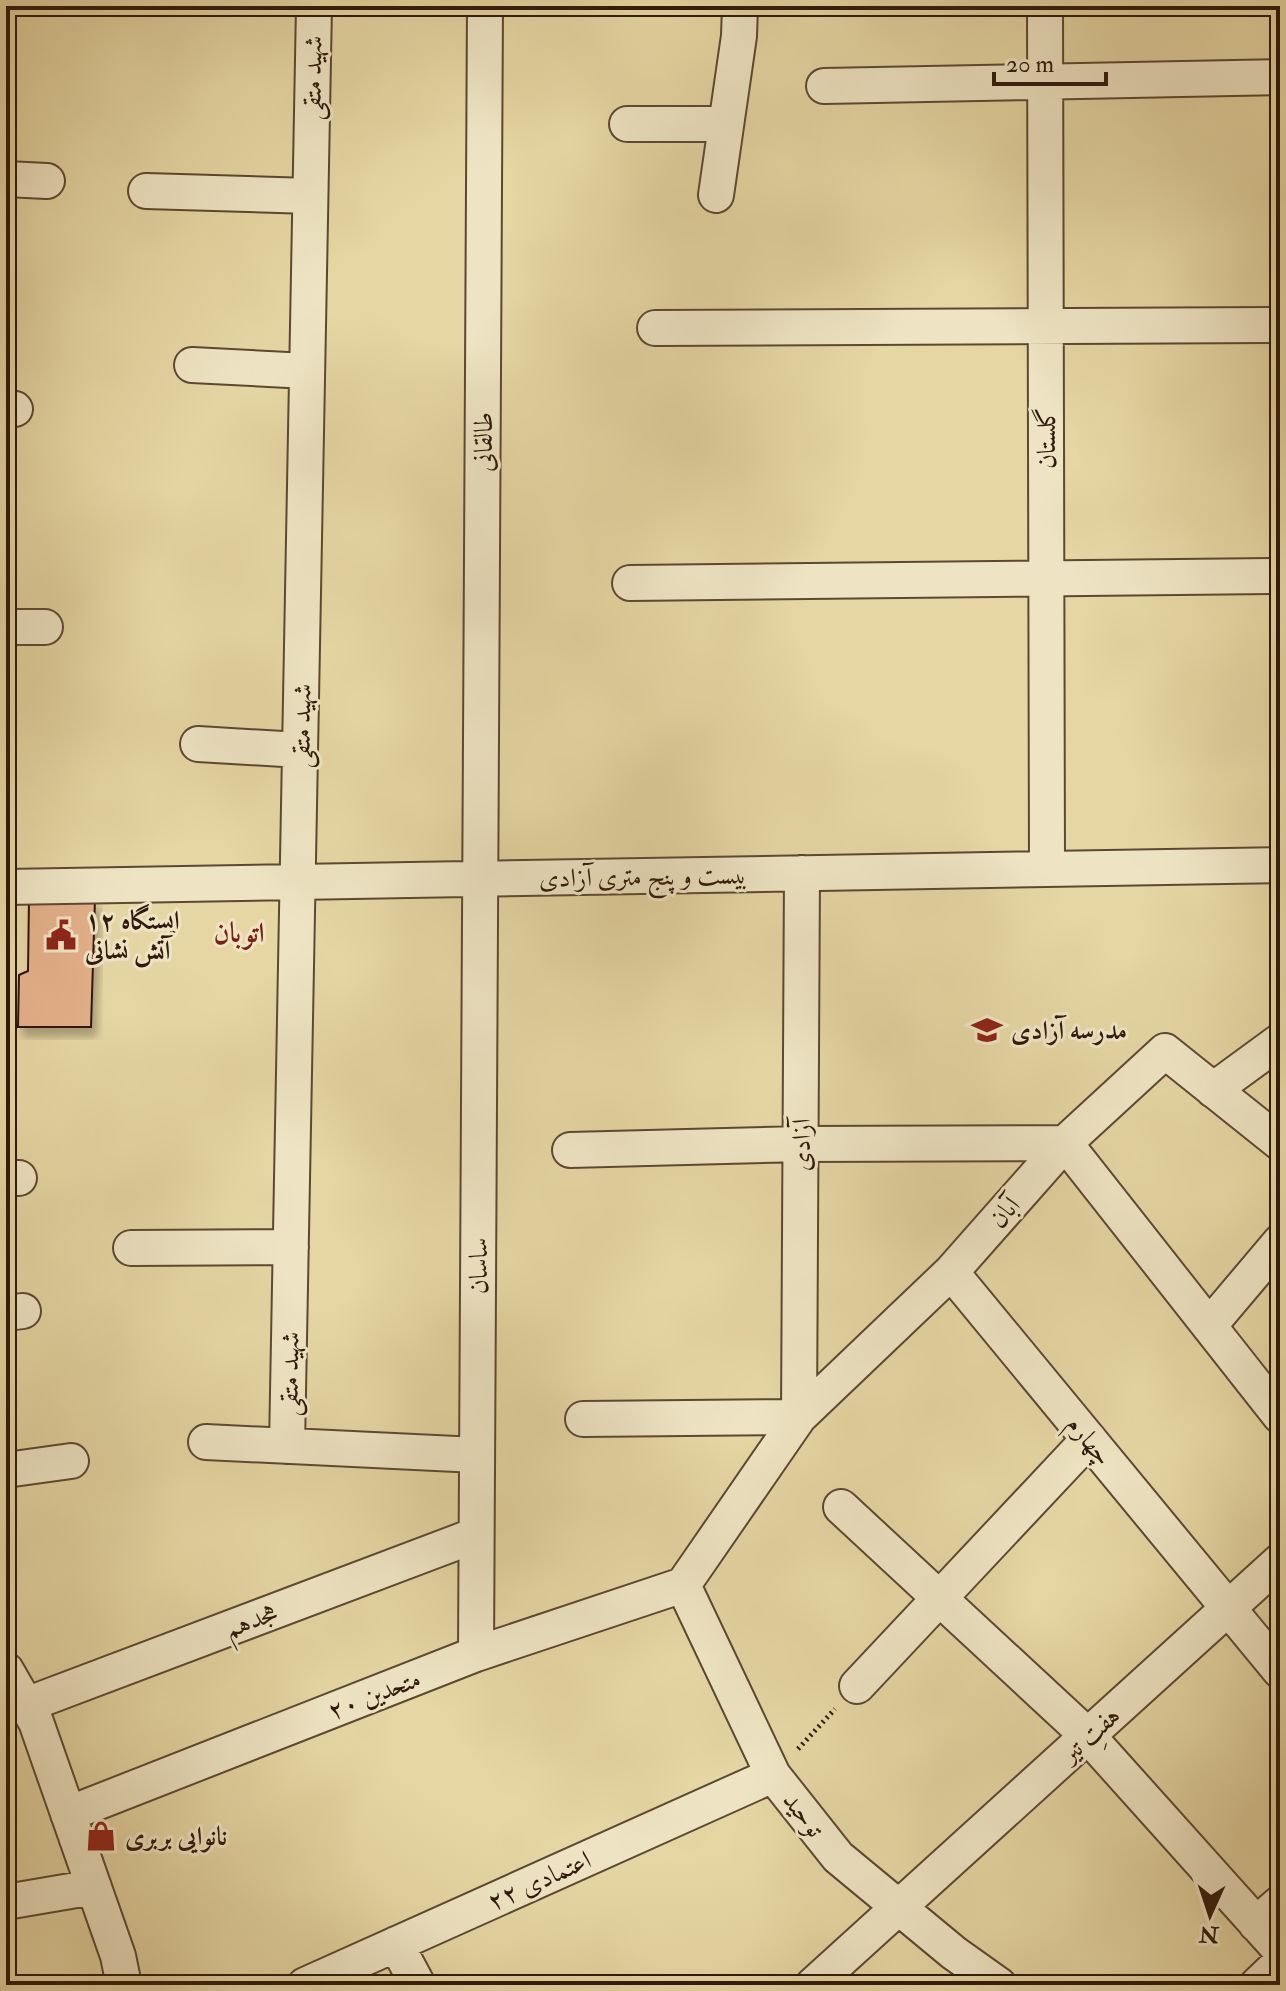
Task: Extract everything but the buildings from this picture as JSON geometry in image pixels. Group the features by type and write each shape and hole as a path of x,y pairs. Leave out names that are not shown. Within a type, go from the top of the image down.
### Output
{"street":[{"name":"شهید متقی","path":"287,1446 314,6"},
{"name":"طالقانی","path":"480,879 485,6"},
{"path":"716,195 739,36 740,6"},
{"name":"گلستان","path":"1045,6 1047,869"},
{"path":"824,86 1280,77"},
{"path":"627,124 726,124"},
{"path":"6,179 47,181"},
{"path":"146,191 310,196"},
{"path":"655,328 1280,325"},
{"path":"192,365 307,371"},
{"path":"630,583 1280,576"},
{"path":"6,627 45,627"},
{"path":"198,744 300,750"},
{"name":"بیست و پنج متری آزادی","path":"6,887 1280,865"},
{"name":"آزادی","path":"799,1417 802,873"},
{"name":"ساسان","path":"476,1654 480,879"},
{"path":"1280,1041 1213,1090 1280,1143"},
{"name":"آبان","path":"683,1585 799,1417 951,1272 1065,1143 1165,1051 1213,1090"},
{"path":"570,1150 667,1150 802,1144 1065,1143 1280,1416"},
{"path":"1209,1326 1280,1242"},
{"path":"131,1248 291,1247"},
{"name":"چهارم","path":"951,1272 1280,1671"},
{"path":"583,1419 799,1417"},
{"path":"857,1686 1089,1439"},
{"path":"206,1442 477,1455"},
{"path":"6,1470 71,1461"},
{"path":"841,1507 1088,1736 1268,1914 1280,1950"},
{"name":"هجدهم","path":"13,1688 476,1535"},
{"name":"هفتِ تیر","path":"813,1985 1280,1561"},
{"name":"متحدین ۲۰","path":"68,1814 476,1654 683,1585"},
{"name":"توحید","path":"683,1585 773,1775 838,1857 954,1953 999,1985"},
{"path":"13,1688 36,1722 118,1956 124,1985"},
{"name":"اعتمادی ۲۲","path":"305,1985 773,1775"},
{"path":"6,1902 94,1887"},
{"path":"396,1944 418,1985"},
{"path":"1257,1985 1280,1963"}],"path":[{"path":"773,1775 857,1686"}],"place":[{"name":"ایستگاه ۱۲ آتش نشانی","path":"61,935"},
{"name":"مدرسه آزادی","path":"987,1030"},
{"name":"نانوایی بربری","path":"101,1836"}],"district":[{"name":"اتوبان","path":"239,932"}]}
